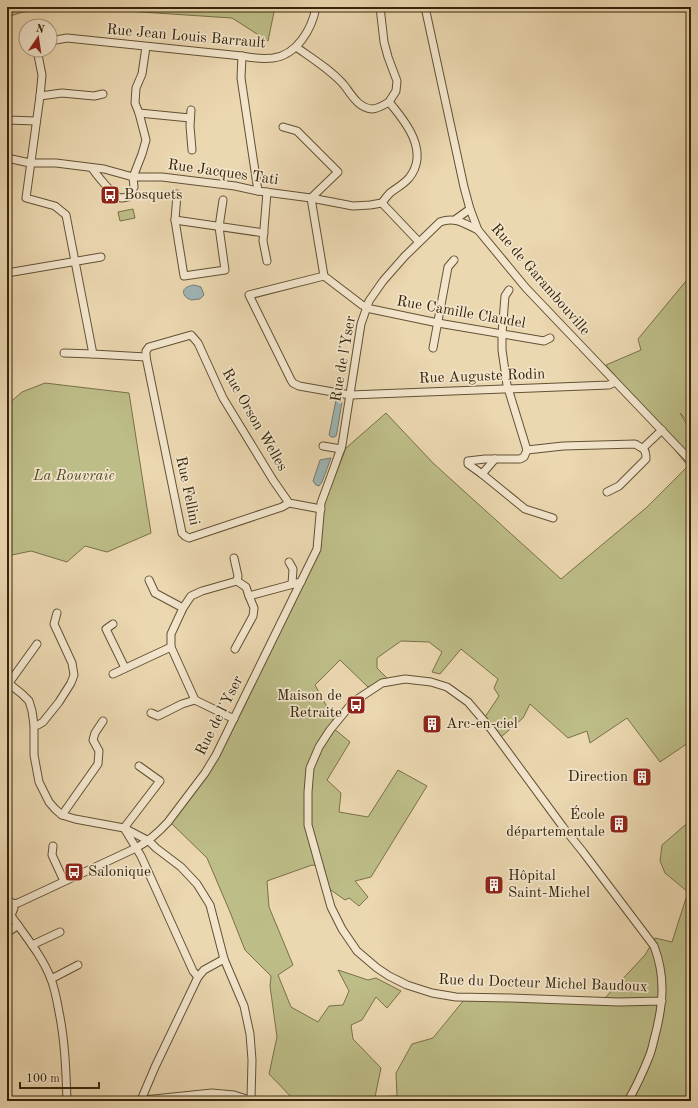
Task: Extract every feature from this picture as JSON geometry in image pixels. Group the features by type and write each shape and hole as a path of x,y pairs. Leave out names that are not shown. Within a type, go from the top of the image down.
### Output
{"street":[{"name":"Rue Jean Louis Barrault","path":"58,40 67,38 253,58 274,58 286,54 296,47 311,24 316,7"},
{"path":"296,47 329,70 343,84 356,101 372,109 383,105 389,102 396,91 397,81 384,42 380,7"},
{"name":"Rue de Garambouville","path":"425,7 464,187 478,230 526,288 691,461"},
{"path":"92,168 116,196 121,198 128,197 134,187 133,177 146,140 135,103 136,88 142,74 146,47"},
{"path":"242,56 241,78 258,191"},
{"path":"39,58 42,75 26,198 55,206 66,215 93,354"},
{"path":"40,96 62,93 94,96 103,94"},
{"path":"389,102 411,132 415,141 417,156 414,170 409,178 382,203 419,242"},
{"path":"191,110 190,126 192,150"},
{"path":"139,113 190,118"},
{"path":"7,120 36,122"},
{"path":"283,127 297,131 338,172 311,198 324,276 366,307"},
{"name":"Rue Jacques Tati","path":"7,158 30,163 56,163 92,168 104,168 133,177 162,177 235,186 353,206 382,203"},
{"path":"267,192 263,242 267,262"},
{"path":"177,194 175,220 184,276 225,270 219,227 223,200"},
{"name":"Rue de l'Yser","path":"10,902 18,903 136,848 149,840 168,822 205,773 234,719 317,548 324,493 341,449 361,324 366,307 383,281 405,256 440,222 446,219 456,219 470,209"},
{"path":"456,219 478,230"},
{"path":"175,220 264,233"},
{"path":"7,273 101,257"},
{"path":"433,348 448,267 454,260"},
{"name":"Rue Auguste Rodin","path":"324,276 249,295 293,383 299,386 350,395 609,385 614,382"},
{"path":"509,290 505,296 502,350 507,385 527,450 524,457 520,459 485,458 468,460 468,464 525,509 553,518"},
{"name":"Rue Camille Claudel","path":"366,307 438,323 502,334 544,341 550,338"},
{"name":"Rue Orson Welles","path":"146,357 146,351 149,347 191,335 198,343 223,398 273,480 289,503"},
{"path":"64,352 146,357"},
{"name":"Rue Fellini","path":"146,357 182,533 189,538 282,507 289,503"},
{"path":"644,448 662,430"},
{"path":"527,450 563,446 630,444 635,444 644,448 646,459 619,486 607,492"},
{"path":"323,446 341,449"},
{"path":"482,474 495,459"},
{"path":"289,503 321,509"},
{"path":"234,558 238,576 237,581"},
{"path":"289,562 293,569 292,584"},
{"path":"149,580 155,593 183,608"},
{"path":"235,649 253,616 254,608 246,588 237,581"},
{"path":"234,719 195,700 171,647 171,634 183,608 191,596 202,591 237,581"},
{"path":"249,596 301,582"},
{"path":"34,725 38,725 43,722 59,702 71,683 74,675 72,663 54,624 57,612"},
{"path":"113,624 106,629 125,668"},
{"path":"37,644 8,683 29,701 34,725 34,755 39,782 49,802 62,815 75,819 124,828 149,840 156,848 181,867 197,884 210,905 224,959 244,1006 250,1034 252,1060 252,1100 234,1095 212,1093 138,1101"},
{"path":"113,674 171,647"},
{"name":"Rue du Docteur Michel Baudoux","path":"628,1101 650,1056 660,1016 662,1001 661,969 654,946 468,702 447,687 431,682 405,679 382,683 353,702 330,730 310,768 308,824 331,907 357,952 377,968 407,986 432,993 456,997 538,998 619,1002 662,1001"},
{"path":"152,714 158,716 182,704 195,700"},
{"path":"62,815 98,764 98,751 93,740 95,732 103,721"},
{"path":"124,828 160,781 138,766"},
{"path":"124,828 136,848 198,977"},
{"path":"53,846 52,855 64,881"},
{"path":"10,902 14,908 12,913 8,914 32,945 42,961 51,979 57,999 62,1028 67,1101"},
{"path":"7,933 18,926"},
{"path":"32,945 60,932"},
{"path":"138,1101 198,977 204,970 224,959"},
{"path":"51,979 78,965"}],"green space":[{"path":"7,7 63,7 23,12 7,17"},
{"path":"64,7 275,7 268,41 232,18"},
{"path":"133,209 135,218 120,221 118,212"},
{"path":"691,275 691,425 680,413 691,431 691,750 688,743 660,762 627,718 590,743 587,731 568,738 530,704 523,718 501,737 485,717 499,696 494,688 498,679 461,649 440,674 432,672 442,652 429,642 401,641 377,658 377,668 387,678 368,687 340,660 315,685 333,718 332,727 350,742 327,780 341,793 339,812 368,817 398,770 427,786 371,877 355,881 368,897 359,906 349,898 345,900 328,888 324,867 312,865 267,881 269,907 293,965 278,975 291,1007 318,1022 329,1006 343,1005 349,991 338,970 368,980 376,978 401,991 387,1008 376,997 362,1020 351,1025 353,1039 381,1068 375,1097 397,1096 396,1073 412,1044 433,1038 464,1000 603,1000 645,955 655,938 672,942 688,892 665,873 660,861 662,845 691,820 691,1101 295,1101 269,1074 277,1037 270,986 271,976 245,950 207,858 170,822 219,754 268,650 321,546 324,504 346,448 386,413 433,463 561,579 646,508 688,466 606,365 641,350 638,339"},
{"name":"La Rouvraie","path":"45,383 129,393 151,533 107,552 85,546 67,562 31,551 7,556 7,405 22,392"}],"water":[{"path":"194,285 201,287 204,295 200,299 191,300 185,296 183,291 187,287"},
{"path":"336,400 340,400 342,402 336,436 331,437 329,435"},
{"path":"331,458 322,482 319,486 316,485 313,481 320,460"}],"place":[{"name":"Bosquets","path":"110,195"},
{"name":"Maison de Retraite","path":"356,705"},
{"name":"Arc-en-ciel","path":"432,724"},
{"name":"Direction","path":"642,777"},
{"name":"École départementale","path":"619,824"},
{"name":"Salonique","path":"74,872"},
{"name":"Hôpital Saint-Michel","path":"494,885"}]}
